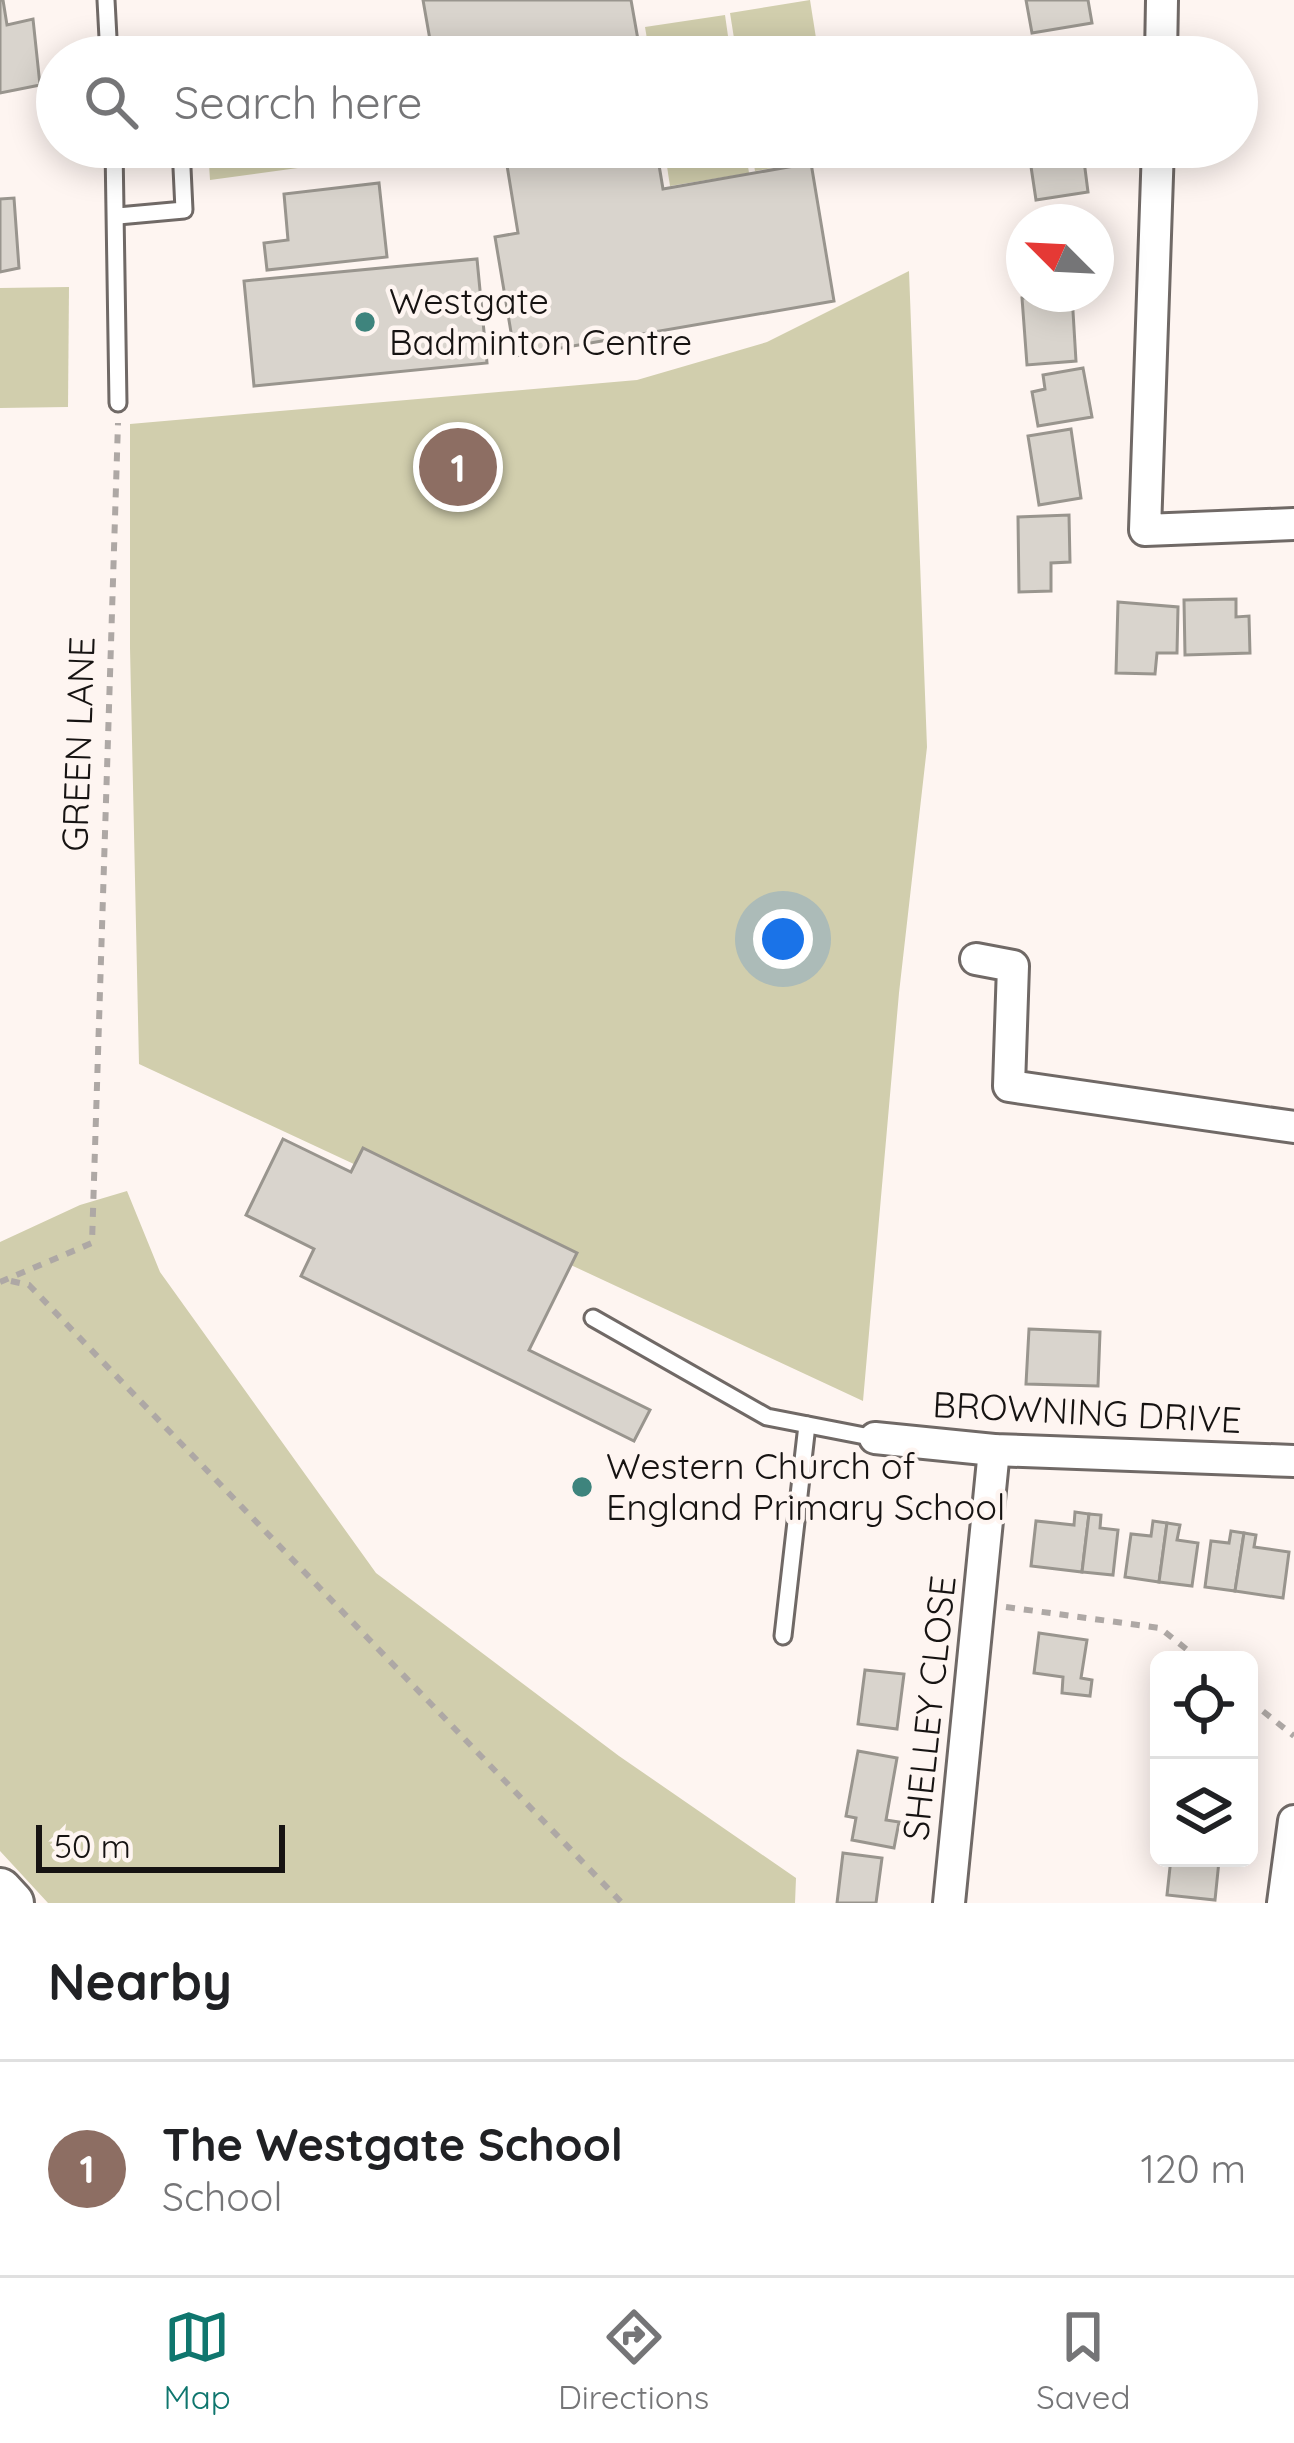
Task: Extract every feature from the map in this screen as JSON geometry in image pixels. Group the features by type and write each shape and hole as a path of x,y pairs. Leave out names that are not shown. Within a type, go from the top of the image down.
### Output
{"main road":[{"path":"0,1890 12,1903"}],"street":[{"path":"1161,36 1162,0"},
{"path":"1156,168 1145,530 1294,524"},
{"path":"976,959 1013,966 1010,1086 1294,1127"},
{"name":"BROWNING DRIVE","path":"875,1438 994,1450 1294,1461"},
{"name":"SHELLEY CLOSE","path":"949,1903 994,1450"},
{"path":"1283,1903 1294,1821"}],"lane":[{"path":"106,0 108,36"},
{"path":"115,168 118,403"},
{"path":"118,216 184,210 182,168"},
{"path":"593,1318 767,1417 875,1438"},
{"path":"783,1636 807,1425"}],"path":[{"name":"GREEN LANE","path":"4,1281 92,1243 118,403"},
{"path":"4,1281 29,1285 622,1903"},
{"path":"978,1604 1160,1628 1189,1651"},
{"path":"1258,1707 1294,1736"}],"shaded area":[{"path":"810,0 816,36 734,36 730,13"},
{"path":"725,15 728,36 646,36 645,27"},
{"path":"209,168 298,168 210,180"},
{"path":"667,168 748,168 749,173 670,186"},
{"path":"909,271 927,747 899,993 863,1401 139,1064 130,424 637,380 767,342"},
{"path":"69,287 68,407 0,408 0,288"},
{"path":"127,1191 160,1272 376,1573 619,1756 796,1878 795,1903 48,1903 0,1851 0,1242 80,1205"}],"building":[{"path":"3,0 7,25 33,19 36,86 0,93"},
{"path":"423,0 631,0 637,36 429,36"},
{"path":"1026,0 1088,0 1092,23 1032,33"},
{"path":"507,168 660,168 663,189 783,168 812,168 834,301 515,356 495,237 518,233"},
{"path":"1031,168 1085,168 1088,192 1036,200"},
{"path":"379,183 387,257 267,270 264,243 288,240 284,194"},
{"path":"14,198 19,268 0,272 0,199"},
{"name":"Westgate Badminton Centre","path":"477,259 487,363 254,386 244,281"},
{"path":"1023,312 1073,312 1076,361 1027,365"},
{"path":"1083,368 1092,417 1038,426 1032,392 1045,389 1043,375"},
{"path":"1071,429 1081,498 1039,505 1028,436"},
{"path":"1069,515 1070,562 1051,563 1051,591 1019,592 1018,517"},
{"path":"1236,599 1236,617 1249,616 1250,653 1185,655 1184,600"},
{"path":"1118,602 1178,607 1177,653 1157,653 1155,674 1116,673"},
{"path":"283,1139 351,1172 363,1148 577,1253 529,1350 650,1410 634,1441 301,1276 314,1249 246,1215"},
{"path":"1029,1329 1100,1332 1098,1386 1026,1384"},
{"path":"1075,1512 1089,1514 1082,1572 1031,1566 1036,1521 1074,1525"},
{"path":"1089,1514 1101,1515 1100,1528 1118,1530 1113,1575 1082,1572"},
{"path":"1153,1521 1167,1523 1159,1582 1125,1577 1131,1534 1151,1536"},
{"path":"1167,1523 1180,1525 1177,1540 1198,1543 1192,1586 1159,1582"},
{"path":"1231,1531 1244,1533 1235,1591 1205,1587 1211,1541 1229,1543"},
{"path":"1244,1533 1256,1535 1254,1547 1289,1552 1283,1598 1235,1591"},
{"path":"1039,1633 1087,1640 1081,1678 1092,1680 1090,1696 1062,1693 1063,1677 1034,1673"},
{"path":"865,1670 904,1674 897,1729 858,1724"},
{"path":"858,1751 897,1758 886,1820 899,1822 894,1848 852,1840 856,1818 846,1816"},
{"path":"843,1853 882,1858 876,1903 837,1903"},
{"path":"1170,1867 1218,1867 1215,1900 1167,1895"}],"place":[{"name":"Westgate Badminton Centre","path":"365,322"},
{"name":"The Westgate School","path":"458,467"},
{"name":"Western Church of England Primary School","path":"582,1487"}]}
